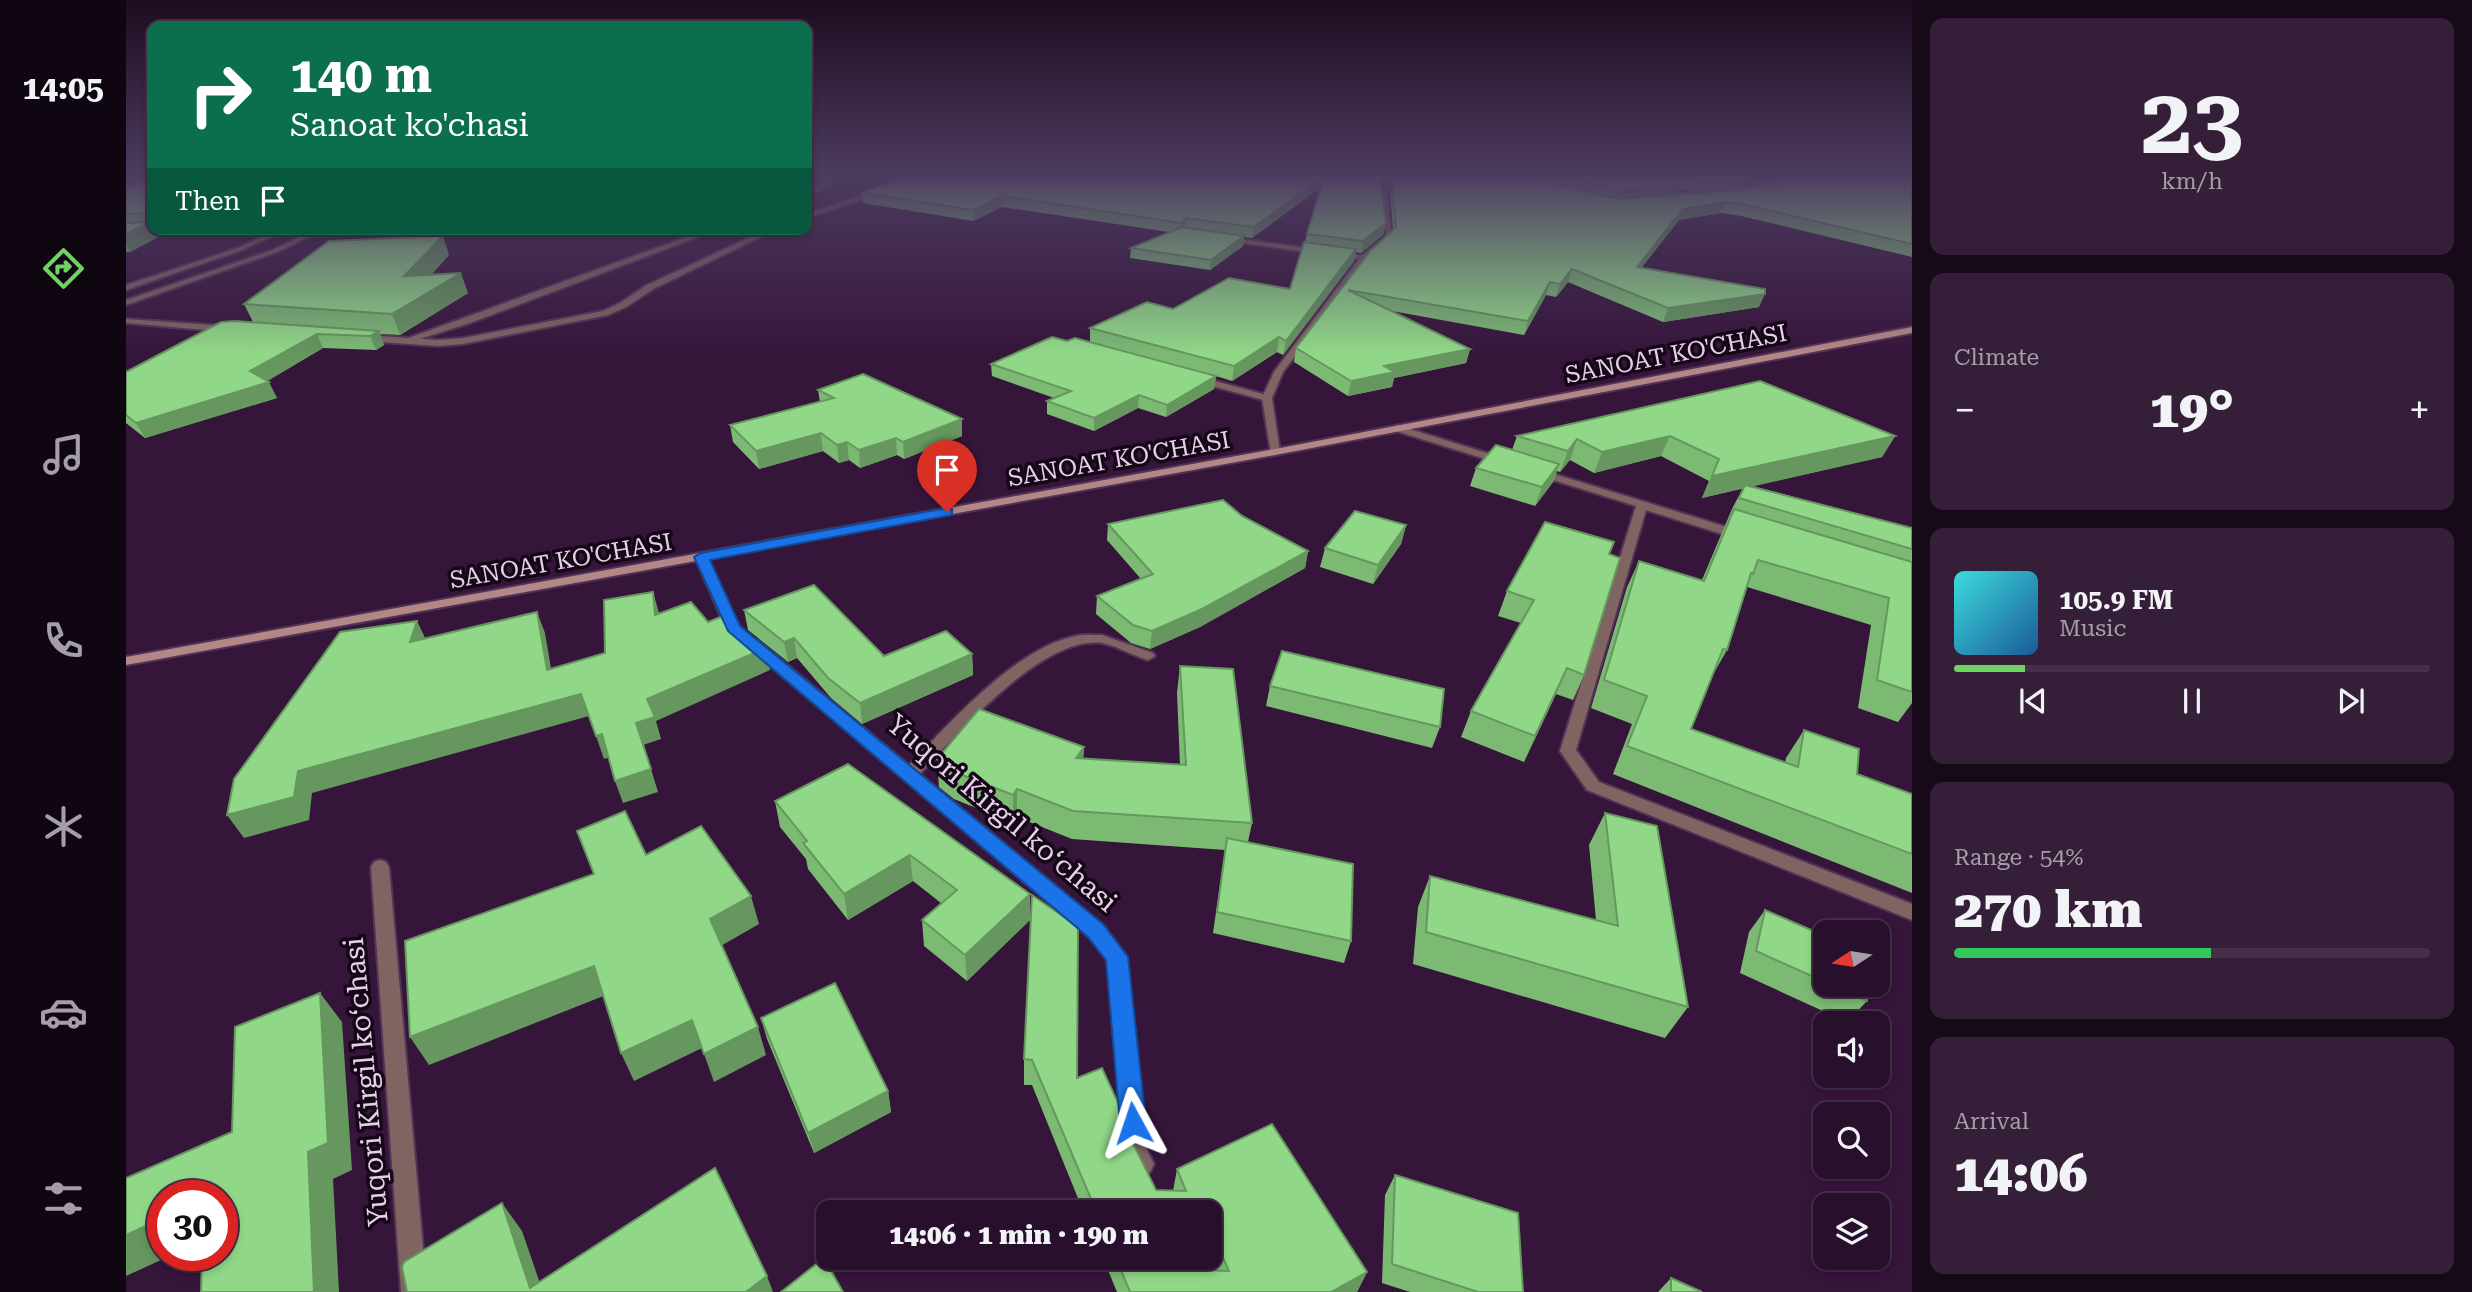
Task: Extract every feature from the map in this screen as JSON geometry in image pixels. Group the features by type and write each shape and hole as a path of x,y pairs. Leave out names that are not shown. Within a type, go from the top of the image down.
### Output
{"main road":[{"name":"SANOAT KO'CHASI","path":"126,660 1275,452 1912,330"}],"street":[{"path":"1275,452 1266,398 1279,372 1364,258 1389,237 1389,234"},
{"path":"126,288 160,278 271,235"},
{"path":"126,303 192,282 310,235"},
{"path":"404,341 467,321 700,235"},
{"path":"349,337 463,341 605,313 623,305 650,286 761,235"},
{"path":"1212,238 1364,258"},
{"path":"160,278 192,282"},
{"path":"126,321 238,330"},
{"path":"1189,376 1266,398"},
{"path":"1397,428 1513,464"},
{"path":"1525,468 1748,538"},
{"path":"1642,505 1568,751 1593,786 1912,912"},
{"name":"Yuqori Kirgil koʻchasi","path":"701,557 733,628 1096,931 1117,957 1136,1151 1148,1176"},
{"path":"909,775 1012,674 1061,644 1101,639 1148,656"},
{"name":"Yuqori Kirgil koʻchasi","path":"380,867 414,1292"}],"building":[{"path":"1164,234 1244,236 1211,260 1131,248"},
{"path":"1309,234 1372,234 1363,241"},
{"path":"1388,234 1663,234 1637,267 1765,289 1765,294 1668,308 1572,269 1560,284 1550,282 1528,321 1348,290 1470,349 1384,366 1395,372 1351,381 1296,348 1371,250"},
{"path":"1871,234 1912,234 1912,244"},
{"path":"443,236 404,276 461,273 392,314 244,304 329,241"},
{"path":"1304,242 1356,249 1286,341 1279,337 1234,366 1090,328 1147,302 1173,309 1229,278 1290,289"},
{"path":"221,322 379,331 370,336 317,334 250,371 269,382 136,423 126,415 126,372"},
{"path":"1052,337 1067,341 1075,338 1216,376 1167,405 1139,395 1094,418 1047,401 1071,391 991,364"},
{"path":"863,374 962,419 903,442 896,438 859,450 847,442 837,445 821,433 756,451 730,425 834,398 818,390"},
{"path":"1760,381 1895,436 1712,476 1719,459 1670,436 1602,452 1577,439 1568,451 1517,436"},
{"path":"1496,445 1559,464 1542,487 1476,468"},
{"path":"1745,485 1912,528 1912,549 1739,498"},
{"path":"1223,500 1242,516 1308,551 1202,609 1152,631 1133,625 1097,596 1153,574 1108,524"},
{"path":"1734,509 1912,562 1912,692 1877,680 1889,598 1758,560 1753,574 1751,573 1727,650 1723,649 1691,729 1798,767 1804,730 1859,749 1857,774 1912,794 1912,854 1627,746 1647,696 1604,680 1639,561 1704,581"},
{"path":"1355,511 1406,525 1378,565 1325,548"},
{"path":"1545,522 1614,542 1609,554 1620,558 1584,675 1567,668 1535,736 1471,711 1534,600 1507,591"},
{"path":"814,585 884,656 946,631 972,654 860,703 828,678 794,638 784,642 744,610"},
{"path":"653,592 655,615 691,602 708,622 726,615 766,648 647,699 655,717 636,723 651,769 615,781 602,734 596,736 581,694 298,771 294,797 227,815 234,779 340,632 417,621 410,642 537,612 547,670 605,653 604,600"},
{"path":"1282,651 1444,689 1440,727 1270,686"},
{"path":"1180,666 1233,669 1252,823 1073,811 1017,789 1013,795 952,771 937,759 979,709 1084,747 1076,758 1186,765"},
{"path":"848,764 1030,894 965,955 922,920 957,890 910,855 844,894 803,843 807,841 775,801"},
{"path":"625,811 646,855 701,826 751,896 710,919 758,1027 704,1054 692,1020 621,1053 594,966 410,1037 405,941 594,874 577,831"},
{"path":"1605,813 1657,826 1688,1007 1426,932 1430,876 1618,926"},
{"path":"1227,838 1353,864 1351,941 1217,912"},
{"path":"1032,895 1078,927 1077,1078 1102,1068 1123,1114 1125,1127 1156,1190 1186,1191 1177,1169 1272,1124 1367,1272 1331,1292 1130,1292 1121,1270 1229,1271 1222,1255 1222,1200 1091,1200 1032,1060 1024,1059"},
{"path":"1765,910 1813,931 1813,977 1756,951"},
{"path":"835,983 888,1091 808,1133 761,1018"},
{"path":"320,993 328,1143 308,1152 314,1292 201,1292 202,1271 238,1271 238,1180 147,1180 147,1225 126,1235 126,1178 232,1132 235,1027"},
{"path":"715,1168 767,1276 746,1292 407,1292 402,1267 404,1262 502,1203 530,1288"},
{"path":"1395,1175 1518,1213 1523,1292 1478,1292 1392,1264"},
{"path":"816,1264 816,1270 831,1270 843,1292 781,1292"},
{"path":"1671,1278 1702,1292 1671,1292"}],"route":[{"path":"947,512 701,557 733,628 1096,931 1117,957 1133,1123"}]}
